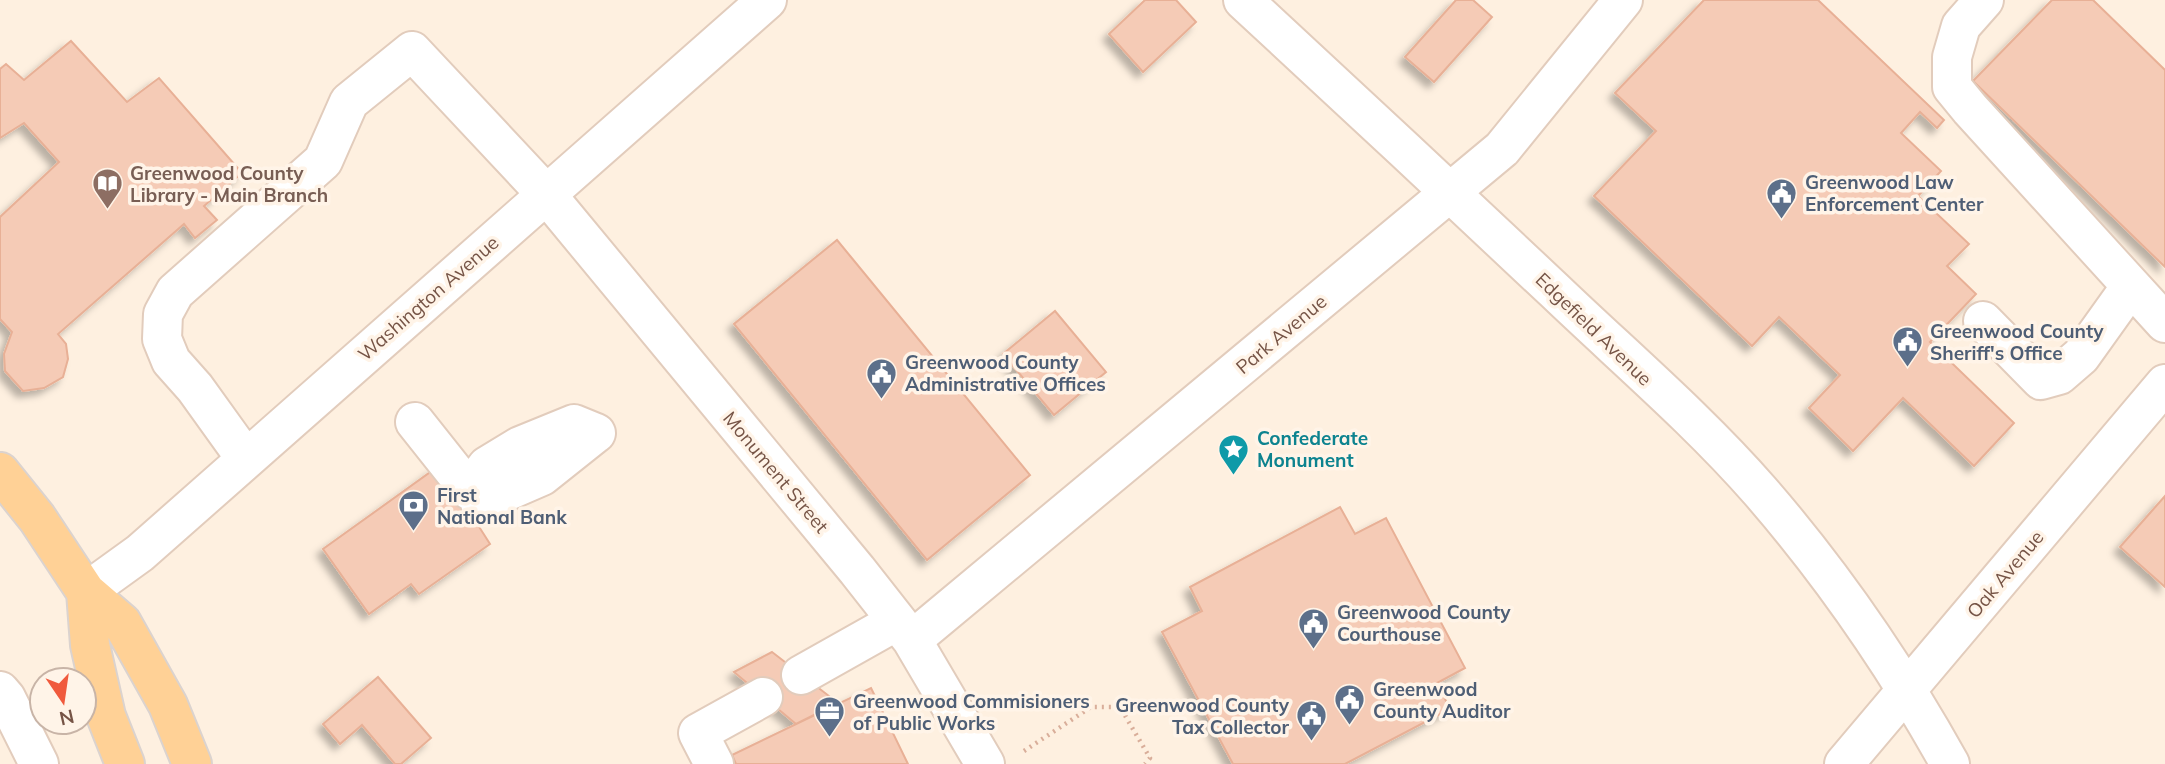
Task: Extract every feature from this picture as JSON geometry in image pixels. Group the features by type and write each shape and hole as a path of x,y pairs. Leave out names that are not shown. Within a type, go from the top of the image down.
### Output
{"main road":[{"path":"0,472 37,519 86,592 122,623 168,705 192,764"},
{"path":"86,592 90,645 100,692 106,716 125,764"}],"street":[{"name":"Washington Avenue","path":"86,592 140,553 766,0"},
{"name":"Edgefield Avenue","path":"1243,0 1451,192 1703,432 1758,489 1806,545 1860,617 1950,764"},
{"name":"Park Avenue","path":"801,675 905,631 1451,192 1502,149 1623,0"},
{"path":"1984,0 1961,26 1952,57 1952,86 2165,324"},
{"name":"Monument Street","path":"246,458 195,388 171,361 162,339 163,314 176,292 324,161 349,102 412,51 546,194 905,631 985,764"},
{"path":"1983,321 2041,380 2059,375 2081,356 2131,286"},
{"name":"Oak Avenue","path":"1844,764 2165,384"},
{"path":"415,422 473,494 470,490 487,466 520,446 585,429 587,432 565,441 533,463"},
{"path":"2,697 39,764"},
{"path":"714,764 698,733 763,697"}],"path":[{"path":"1024,751 1091,707 1120,706 1150,758 1145,764"}],"building":[{"path":"1145,0 1176,0 1196,22 1143,72 1109,34"},
{"path":"1456,0 1473,0 1492,17 1434,82 1405,57"},
{"name":"Greenwood Law Enforcement Center","path":"1704,0 1818,0 1944,120 1937,128 1920,112 1901,133 1941,171 1918,196 1969,244 1947,266 1976,294 1930,342 2014,423 1974,466 1903,398 1853,451 1809,408 1840,375 1779,317 1752,346 1594,196 1656,131 1615,93"},
{"path":"2052,0 2093,0 2165,70 2165,267 1973,81"},
{"name":"Greenwood County Library - Main Branch","path":"71,41 127,102 159,78 242,173 204,206 217,220 195,238 184,224 58,334 66,344 68,359 63,377 44,388 23,391 5,371 4,354 12,332 0,319 0,217 59,162 24,123 0,138 0,69 6,64 24,80"},
{"name":"Greenwood County Administrative Offices","path":"837,240 1030,475 927,560 734,324"},
{"path":"1055,311 1106,372 1054,415 1003,354"},
{"name":"First National Bank","path":"436,468 490,544 419,594 411,584 369,614 323,549"},
{"path":"2165,496 2165,587 2120,547"},
{"name":"Greenwood County Courthouse","path":"1340,507 1355,534 1386,518 1465,668 1437,683 1450,709 1345,764 1233,764 1162,632 1202,611 1190,587"},
{"path":"772,652 838,703 796,724 734,672"},
{"path":"378,677 431,738 401,764 395,764 362,725 340,744 323,724"},
{"name":"Greenwood Commisioners of Public Works","path":"871,688 908,764 736,764 732,755"}],"place":[{"name":"Greenwood County Library - Main Branch","path":"107,211"},
{"name":"Greenwood Law Enforcement Center","path":"1782,220"},
{"name":"Greenwood County Sheriff's Office","path":"1907,369"},
{"name":"Greenwood County Administrative Offices","path":"882,400"},
{"name":"Confederate Monument","path":"1234,476"},
{"name":"First National Bank","path":"414,533"},
{"name":"Greenwood County Courthouse","path":"1314,650"},
{"name":"Greenwood County Auditor","path":"1350,727"},
{"name":"Greenwood Commisioners of Public Works","path":"830,739"},
{"name":"Greenwood County Tax Collector","path":"1312,743"}]}
